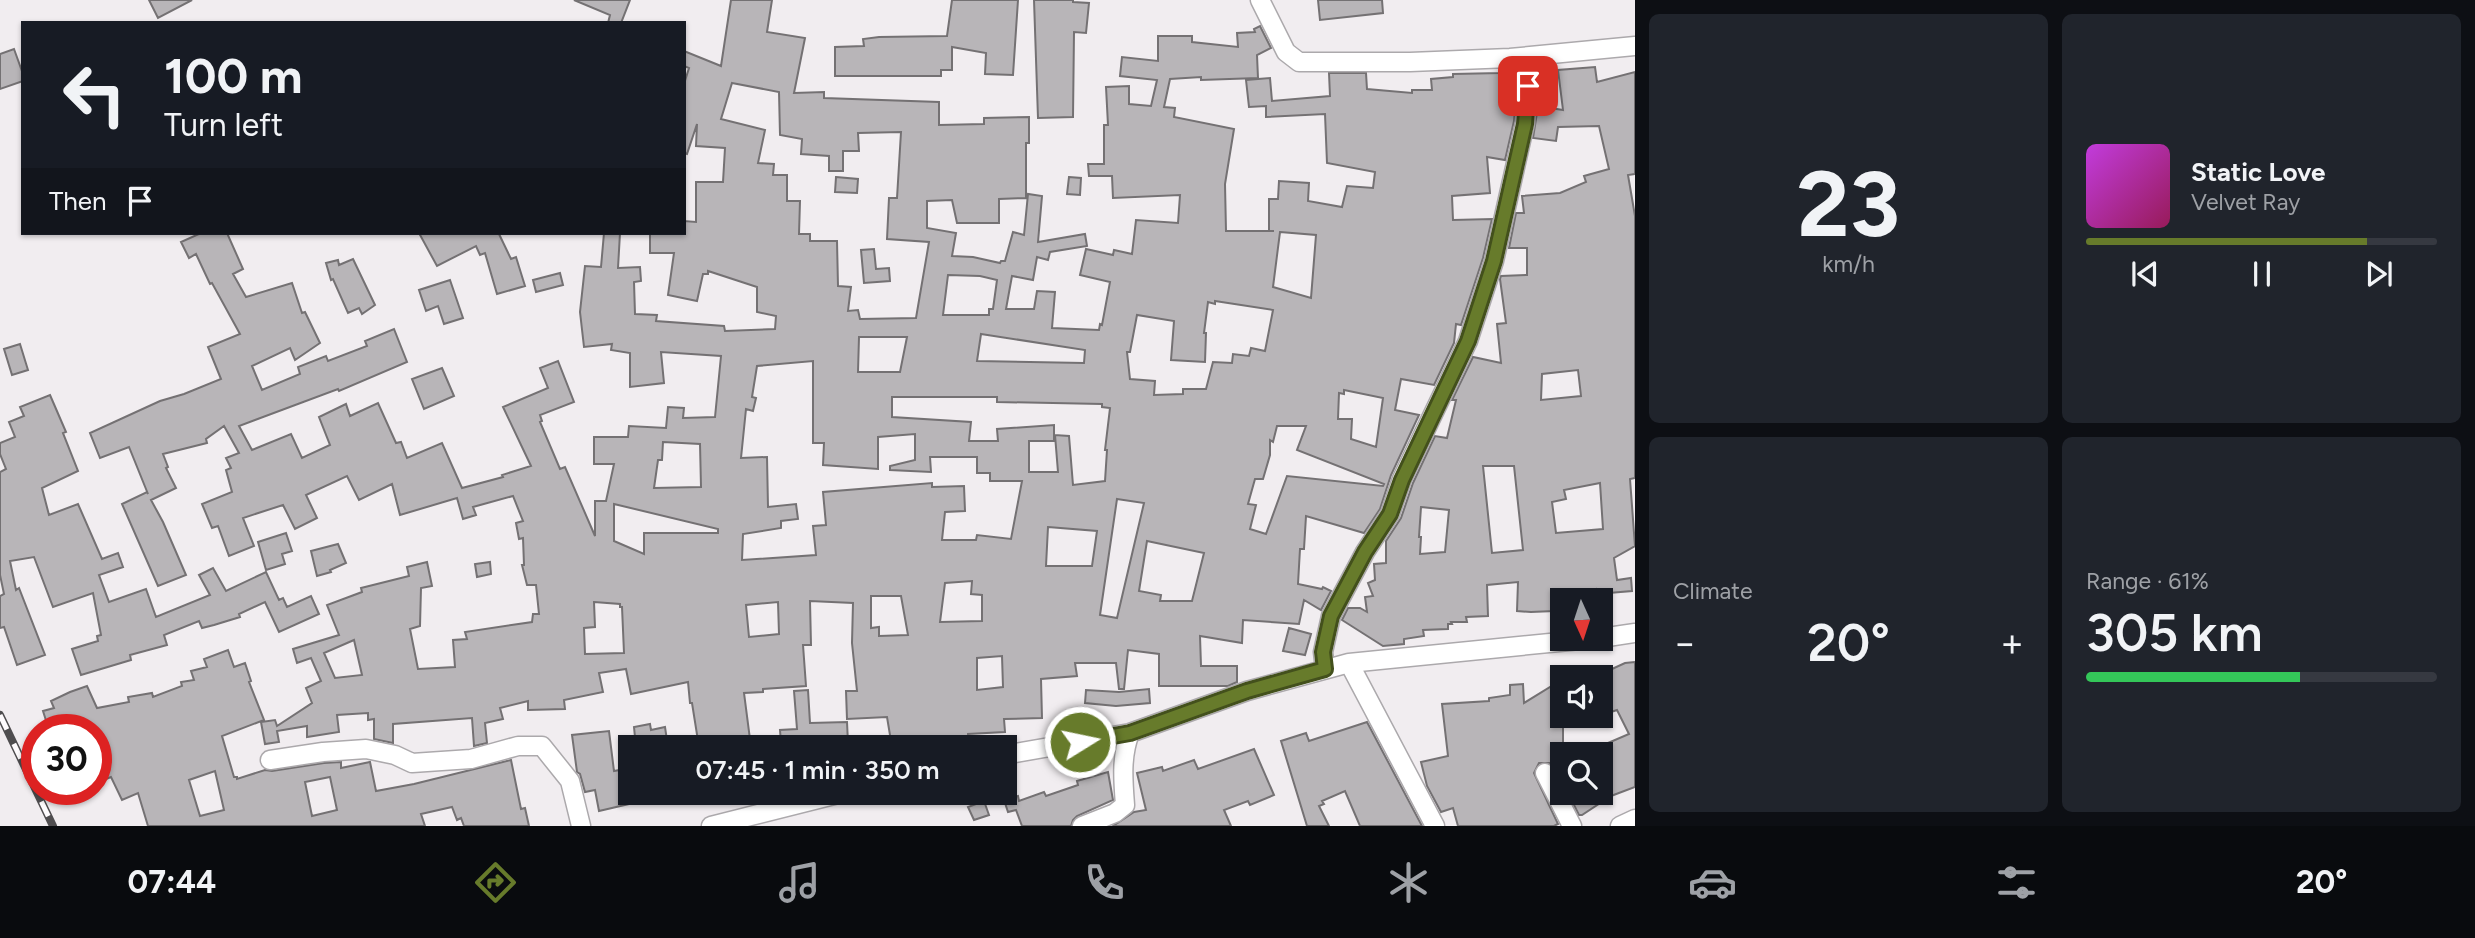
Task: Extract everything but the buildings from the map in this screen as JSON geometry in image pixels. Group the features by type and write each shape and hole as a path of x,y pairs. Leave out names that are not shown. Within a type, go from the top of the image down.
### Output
{"street":[{"path":"1261,0 1286,52 1299,61 1410,62 1510,58 1635,46"},
{"path":"1325,669 1323,652 1331,616 1365,552 1390,514 1402,480 1468,341 1494,261 1525,124 1528,86"},
{"path":"1614,636 1635,633"},
{"path":"1017,753 1130,733 1214,702 1349,663 1550,643"},
{"path":"1349,663 1435,826"},
{"path":"1082,826 1115,813 1125,805 1123,766 1125,745 1130,733"},
{"path":"270,760 323,752 366,750 395,755 412,763 471,759 518,746 542,746 570,781 581,826"},
{"path":"1545,773 1572,826"},
{"path":"711,826 794,805"},
{"path":"1620,826 1635,819"}],"railway":[{"path":"0,715 53,826"}],"route":[{"path":"1080,742 1130,733 1192,709 1325,669 1323,652 1331,616 1365,552 1390,514 1402,480 1468,341 1494,261 1525,124 1528,86"}]}
